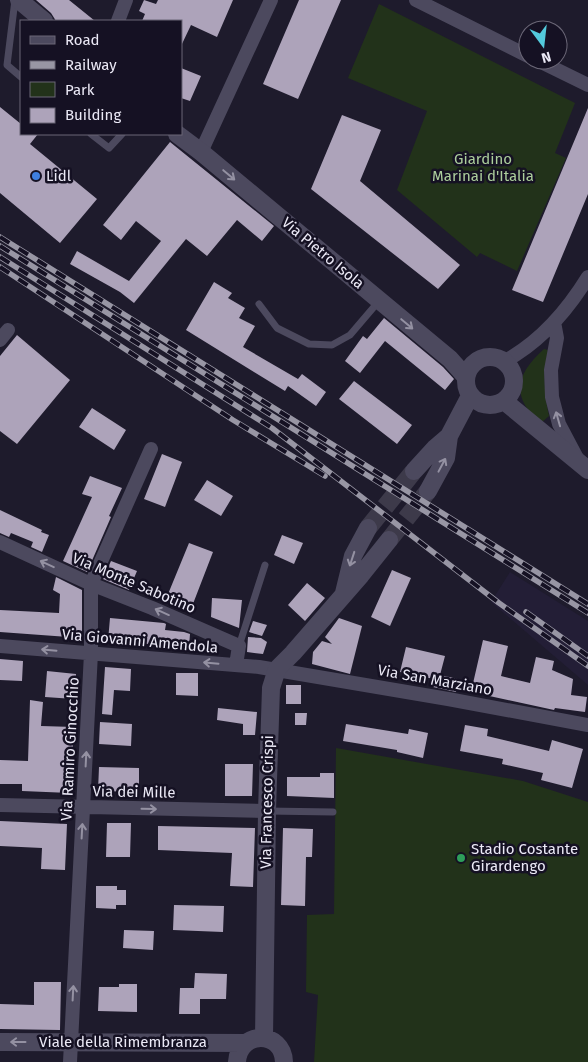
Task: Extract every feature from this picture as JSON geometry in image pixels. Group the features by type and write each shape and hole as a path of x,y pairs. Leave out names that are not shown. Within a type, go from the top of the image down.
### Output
{"street":[{"path":"19,0 43,20"},
{"path":"118,20 126,0"},
{"path":"201,152 271,0"},
{"path":"416,0 518,51"},
{"path":"557,70 588,85"},
{"name":"Via Pietro Isola","path":"178,135 380,300 450,359 466,376"},
{"path":"505,361 521,352 566,310 588,277"},
{"path":"554,322 557,338 551,370 552,397 559,424 584,466"},
{"path":"489,356 505,361 511,368 514,376 514,386 510,395 504,401 495,405 477,402 470,396 466,387 466,376 469,369 474,362 489,356"},
{"path":"428,490 446,458 449,436 470,396"},
{"path":"504,401 584,466"},
{"path":"414,470 449,436"},
{"name":"Via Ramiro Ginocchio","path":"70,1062 91,653 91,584 151,449"},
{"name":"Via Francesco Crispi","path":"344,594 353,556 368,528"},
{"name":"Via Francesco Crispi","path":"264,1038 269,711 271,688 277,669 361,575 389,540"},
{"name":"Via Monte Sabotino","path":"0,542 91,584 239,646"},
{"name":"Via Giovanni Amendola","path":"0,646 277,669"},
{"path":"236,665 239,646"},
{"name":"Via San Marziano","path":"277,669 448,698 588,725"},
{"name":"Via dei Mille","path":"0,805 267,811"},
{"name":"Viale della Rimembranza","path":"0,1042 246,1043 257,1038 264,1038"},
{"path":"264,1038 277,1044 282,1050 284,1062"},
{"path":"237,1062 238,1054 246,1043"}],"lane":[{"path":"15,0 7,65 20,76"},
{"path":"92,135 109,148 121,135"},
{"path":"259,304 277,328 309,344 332,345 350,335 380,300"},
{"path":"239,646 265,565"},
{"path":"267,811 333,812"}],"shaded area":[{"path":"510,572 588,621 588,685 491,602"}],"green space":[{"name":"Giardino Marinai d'Italia","path":"379,4 575,103 555,153 566,158 517,271 480,253 477,257 397,190 427,111 348,78"},
{"path":"544,349 548,350 545,383 549,416 541,423 524,404 520,386 527,367"},
{"name":"Stadio Costante Girardengo","path":"336,748 523,781 588,802 588,1062 314,1062 318,995 306,992 307,915 334,914"}],"building":[{"path":"36,0 69,0 94,20 55,20 51,13"},
{"path":"144,0 156,4 158,0 233,0 217,37 191,25 182,44 182,20 142,20 145,14 139,11"},
{"path":"299,0 341,0 298,99 263,84"},
{"path":"182,68 201,76 190,101 182,98"},
{"path":"0,107 20,123 20,135 37,135 30,144 97,199 60,243 0,193"},
{"path":"588,108 588,194 543,302 512,290"},
{"path":"342,115 381,130 360,181 460,265 438,289 311,189"},
{"path":"170,142 274,226 262,241 237,220 207,256 186,239 134,303 120,292 70,264 77,251 129,281 161,241 136,221 121,240 103,225"},
{"path":"214,282 232,293 228,298 245,308 239,318 255,326 243,347 298,379 302,374 326,392 316,406 288,386 285,391 186,330"},
{"path":"384,318 443,367 454,379 445,390 385,341 360,373 345,361 363,336 367,339"},
{"path":"17,335 70,380 17,444 0,431 0,356"},
{"path":"354,381 412,425 397,444 339,399"},
{"path":"92,408 126,430 114,450 79,427"},
{"path":"162,454 182,462 165,507 144,499"},
{"path":"90,476 122,488 87,572 63,561 92,497 82,494"},
{"path":"207,480 233,496 221,516 194,500"},
{"path":"0,510 49,535 42,552 31,547 33,542 11,533 9,537 0,533"},
{"path":"282,535 303,543 294,564 274,555"},
{"path":"189,543 213,552 191,609 166,599"},
{"path":"111,561 137,571 129,590 103,579"},
{"path":"392,570 411,578 390,626 371,617"},
{"path":"56,577 82,590 82,638 0,632 0,610 59,613 60,594 53,590"},
{"path":"307,583 325,598 305,621 288,605"},
{"path":"212,598 242,600 239,628 211,617"},
{"path":"110,618 164,623 166,624 165,630 190,634 189,647 108,641"},
{"path":"339,618 362,626 350,674 312,664 313,652 322,641 332,644 325,637"},
{"path":"253,621 267,625 262,636 249,632"},
{"path":"248,637 261,638 267,642 263,654 247,652"},
{"path":"483,640 508,646 501,676 530,683 536,657 554,661 552,670 573,679 571,695 587,697 585,712 555,708 554,710 471,692"},
{"path":"406,647 445,656 440,675 458,679 456,692 433,687 434,679 400,672"},
{"path":"0,659 23,661 22,681 0,680"},
{"path":"105,667 131,669 130,691 114,690 112,715 102,714"},
{"path":"47,671 76,674 74,699 45,697"},
{"path":"176,673 198,673 198,696 176,695"},
{"path":"286,685 301,685 301,704 286,704"},
{"path":"30,700 43,702 41,726 74,727 70,793 22,791 22,784 0,784 0,760 28,761"},
{"path":"218,708 257,712 255,735 243,735 243,724 217,720"},
{"path":"295,713 307,713 306,725 295,725"},
{"path":"100,722 132,724 131,746 99,744"},
{"path":"346,724 408,734 409,729 428,733 423,758 397,752 397,750 343,741"},
{"path":"465,725 488,729 487,736 549,751 552,740 583,749 572,788 541,780 543,773 502,764 503,759 460,751"},
{"path":"225,764 253,764 252,796 225,796"},
{"path":"99,767 139,768 139,792 98,791"},
{"path":"320,773 334,773 334,798 287,796 287,777 320,777"},
{"path":"0,821 67,824 65,870 41,869 42,848 0,846"},
{"path":"107,823 131,823 130,857 106,857"},
{"path":"158,826 255,828 253,887 230,886 232,853 158,850"},
{"path":"283,828 313,829 312,857 306,857 305,906 281,905"},
{"path":"96,886 117,886 117,890 126,890 126,905 116,905 116,909 96,908"},
{"path":"174,905 224,906 223,932 173,930"},
{"path":"124,930 154,931 153,950 123,948"},
{"path":"195,973 227,974 226,999 200,999 200,1014 179,1014 180,988 194,988"},
{"path":"34,982 61,982 60,1030 0,1029 0,1004 34,1005"},
{"path":"119,984 137,984 137,1012 98,1011 99,987 119,987"}],"tunnel":[{"path":"368,528 414,471"},
{"path":"389,540 428,491"}],"railway":[{"path":"0,237 588,604"},
{"path":"0,246 588,613"},
{"path":"0,257 272,428 499,603 588,666"},
{"path":"0,267 233,420 325,476"},
{"path":"526,612 588,656"}],"place":[{"name":"Lidl","path":"36,176"},
{"name":"Stadio Costante Girardengo","path":"461,858"}]}
